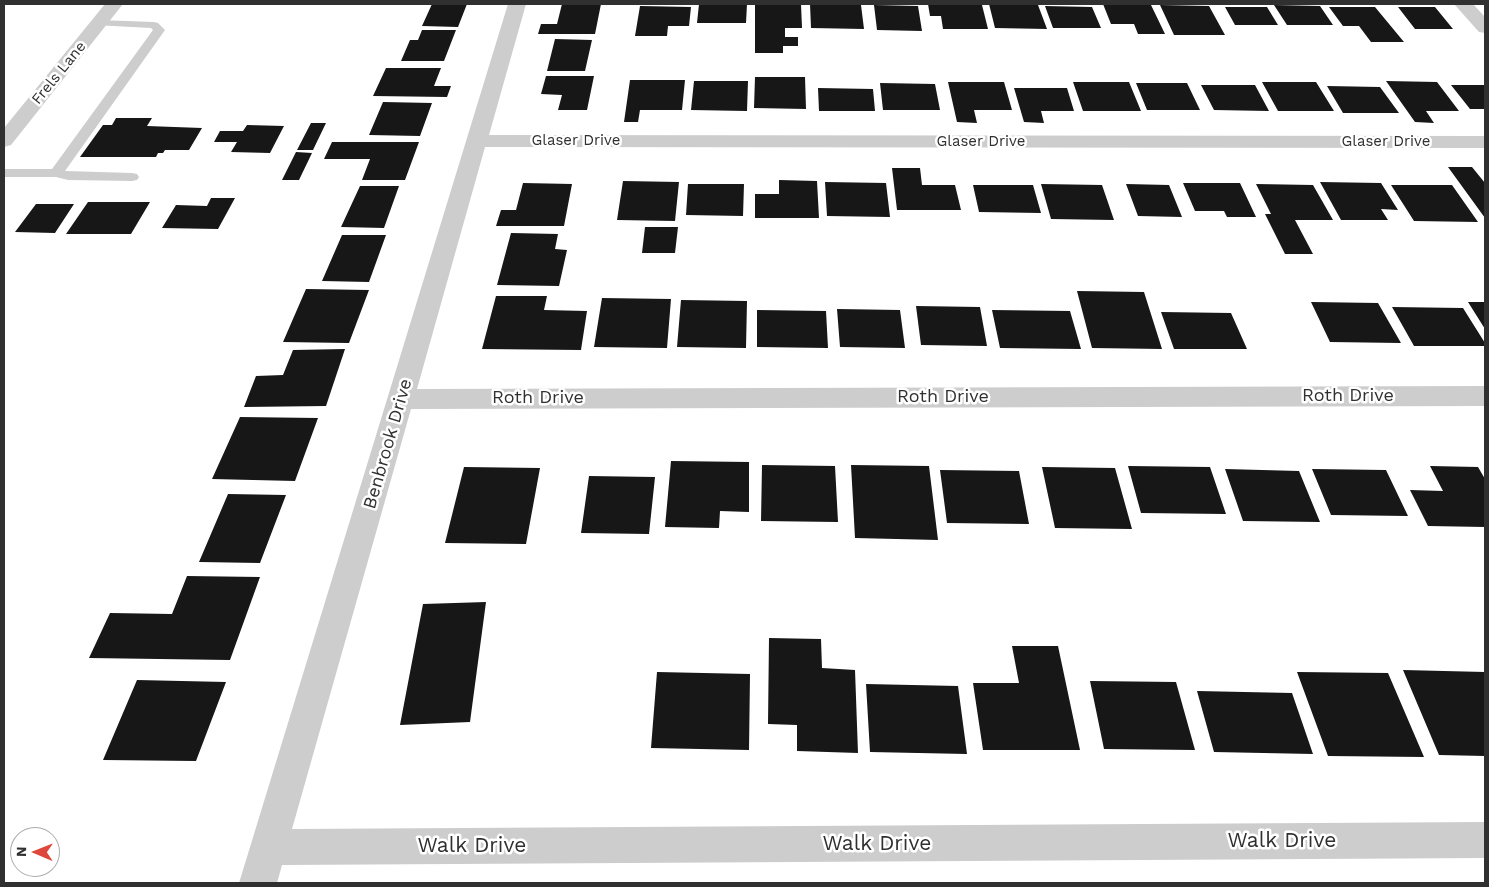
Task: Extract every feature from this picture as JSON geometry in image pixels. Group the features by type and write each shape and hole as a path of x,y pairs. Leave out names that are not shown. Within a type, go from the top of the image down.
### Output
{"street":[{"name":"Frels Lane","path":"4,142 114,4"},
{"name":"Benbrook Drive","path":"258,883 517,4"},
{"path":"1463,4 1485,28"},
{"name":"Glaser Drive","path":"476,141 1485,142"},
{"name":"Roth Drive","path":"401,399 1485,396"},
{"name":"Walk Drive","path":"268,848 1485,840"}],"lane":[{"path":"56,173 159,30 154,25 98,23"},
{"path":"4,173 56,173 68,176 132,177"}],"building":[{"path":"432,4 467,4 458,27 422,26"},
{"path":"562,4 601,4 595,34 538,34 541,24 557,24"},
{"path":"699,4 747,4 746,23 697,23"},
{"path":"755,4 801,4 802,28 785,28 785,37 798,37 798,46 783,46 783,53 755,53"},
{"path":"810,4 861,5 864,29 811,28"},
{"path":"928,4 982,5 988,29 943,29 941,16 930,16"},
{"path":"989,4 1038,5 1047,29 995,28"},
{"path":"1103,4 1151,5 1165,34 1138,34 1134,24 1111,24"},
{"path":"874,5 918,6 922,31 877,30"},
{"path":"1160,5 1209,6 1225,35 1174,35"},
{"path":"1274,5 1320,6 1333,25 1287,25"},
{"path":"640,6 691,7 689,26 668,26 667,36 635,36"},
{"path":"1045,6 1092,7 1101,28 1053,28"},
{"path":"1225,7 1267,7 1278,25 1235,25"},
{"path":"1329,7 1375,7 1404,42 1371,42 1359,26 1343,26"},
{"path":"1398,7 1435,7 1453,29 1415,29"},
{"path":"422,30 456,30 444,61 401,61 410,40 418,40"},
{"path":"555,39 592,40 585,71 547,71"},
{"path":"386,68 441,68 434,86 451,86 447,97 373,96"},
{"path":"546,76 594,76 587,110 558,110 562,95 541,94"},
{"path":"755,77 805,77 806,109 754,108"},
{"path":"630,80 685,80 682,110 640,110 638,122 624,122"},
{"path":"694,81 748,81 747,111 691,110"},
{"path":"1386,81 1437,82 1459,111 1426,111 1434,123 1415,122"},
{"path":"948,82 1004,82 1012,110 974,110 977,123 957,122"},
{"path":"1073,82 1129,82 1141,111 1083,111"},
{"path":"1262,82 1316,82 1334,111 1278,111"},
{"path":"880,83 935,84 940,110 883,110"},
{"path":"1136,83 1187,83 1200,110 1147,110"},
{"path":"1201,85 1255,85 1269,111 1214,110"},
{"path":"1451,85 1485,85 1485,109 1470,109"},
{"path":"1327,86 1380,87 1399,113 1343,113"},
{"path":"818,88 873,89 875,111 819,111"},
{"path":"1014,88 1067,88 1074,111 1041,111 1044,123 1024,122"},
{"path":"383,102 432,103 420,136 369,135"},
{"path":"116,118 152,118 147,126 202,128 189,150 165,150 163,153 158,153 156,157 80,157 103,125 112,125"},
{"path":"311,123 326,123 313,150 297,150"},
{"path":"247,125 284,126 270,153 231,152 237,142 214,142 220,131 243,131"},
{"path":"332,142 419,142 405,180 362,180 370,159 324,159"},
{"path":"296,152 312,153 299,180 282,180"},
{"path":"1448,167 1472,167 1485,183 1485,218"},
{"path":"892,168 920,168 922,185 955,185 961,210 897,210"},
{"path":"779,180 817,181 819,218 755,218 755,194 779,194"},
{"path":"623,181 679,182 675,221 617,220"},
{"path":"825,182 886,183 890,217 827,216"},
{"path":"1320,182 1381,183 1398,210 1381,209 1388,220 1341,220"},
{"path":"523,183 572,184 564,226 496,226 501,210 516,210"},
{"path":"1183,183 1240,183 1256,217 1227,217 1224,211 1195,211"},
{"path":"688,184 744,184 743,216 686,215"},
{"path":"1041,184 1102,185 1114,220 1051,219"},
{"path":"1126,184 1169,185 1182,217 1138,216"},
{"path":"1256,184 1313,185 1333,220 1295,220 1313,254 1285,254 1265,214 1271,214"},
{"path":"973,185 1033,185 1041,213 979,212"},
{"path":"1391,185 1452,185 1478,222 1414,221"},
{"path":"360,186 399,186 384,228 341,227"},
{"path":"211,198 235,198 218,229 162,228 176,205 207,206"},
{"path":"88,202 150,202 131,234 66,234"},
{"path":"36,204 74,204 55,233 15,232"},
{"path":"645,227 678,227 675,253 642,253"},
{"path":"511,233 558,234 555,249 567,250 559,286 497,285"},
{"path":"342,235 386,235 369,282 322,281"},
{"path":"306,289 369,290 349,343 283,342"},
{"path":"1077,291 1144,292 1162,349 1092,348"},
{"path":"496,296 547,296 544,310 587,311 581,350 482,349"},
{"path":"602,298 671,299 667,348 594,347"},
{"path":"681,300 747,301 746,348 677,347"},
{"path":"1311,302 1378,303 1401,343 1330,342"},
{"path":"1468,302 1485,302 1485,329"},
{"path":"916,306 980,307 987,346 921,345"},
{"path":"1392,307 1463,308 1485,343 1485,346 1414,346"},
{"path":"837,309 900,310 905,348 840,347"},
{"path":"757,310 826,311 828,348 757,347"},
{"path":"992,310 1070,311 1081,349 1000,348"},
{"path":"1161,312 1231,313 1247,349 1174,349"},
{"path":"345,349 326,406 244,407 256,376 283,375 293,350"},
{"path":"240,417 318,418 295,481 212,479"},
{"path":"671,461 749,462 749,512 720,511 719,528 665,527"},
{"path":"762,465 835,466 838,522 761,521"},
{"path":"851,465 929,466 938,540 855,538"},
{"path":"1128,466 1210,467 1226,514 1141,513"},
{"path":"1430,466 1478,467 1485,479 1485,527 1428,526 1410,490 1443,491"},
{"path":"464,467 540,468 526,544 445,543"},
{"path":"1042,467 1115,468 1132,529 1055,528"},
{"path":"1225,469 1299,471 1320,522 1243,521"},
{"path":"1312,469 1386,470 1408,516 1331,515"},
{"path":"940,470 1019,471 1029,524 947,523"},
{"path":"589,476 655,477 649,534 581,533"},
{"path":"228,494 286,495 260,563 199,562"},
{"path":"187,576 260,577 230,660 89,658 110,613 172,614"},
{"path":"486,602 470,722 400,725 423,604"},
{"path":"769,638 821,639 822,668 855,670 858,753 797,751 797,725 768,724"},
{"path":"1012,646 1058,646 1080,750 983,750 973,683 1019,683"},
{"path":"1403,670 1485,672 1485,756 1439,755"},
{"path":"657,672 750,674 749,750 651,748"},
{"path":"1297,672 1388,673 1424,757 1328,756"},
{"path":"137,680 226,682 196,761 103,760"},
{"path":"1090,681 1176,682 1195,750 1104,749"},
{"path":"866,684 958,686 967,754 870,752"},
{"path":"1197,691 1292,693 1313,754 1214,752"}]}
